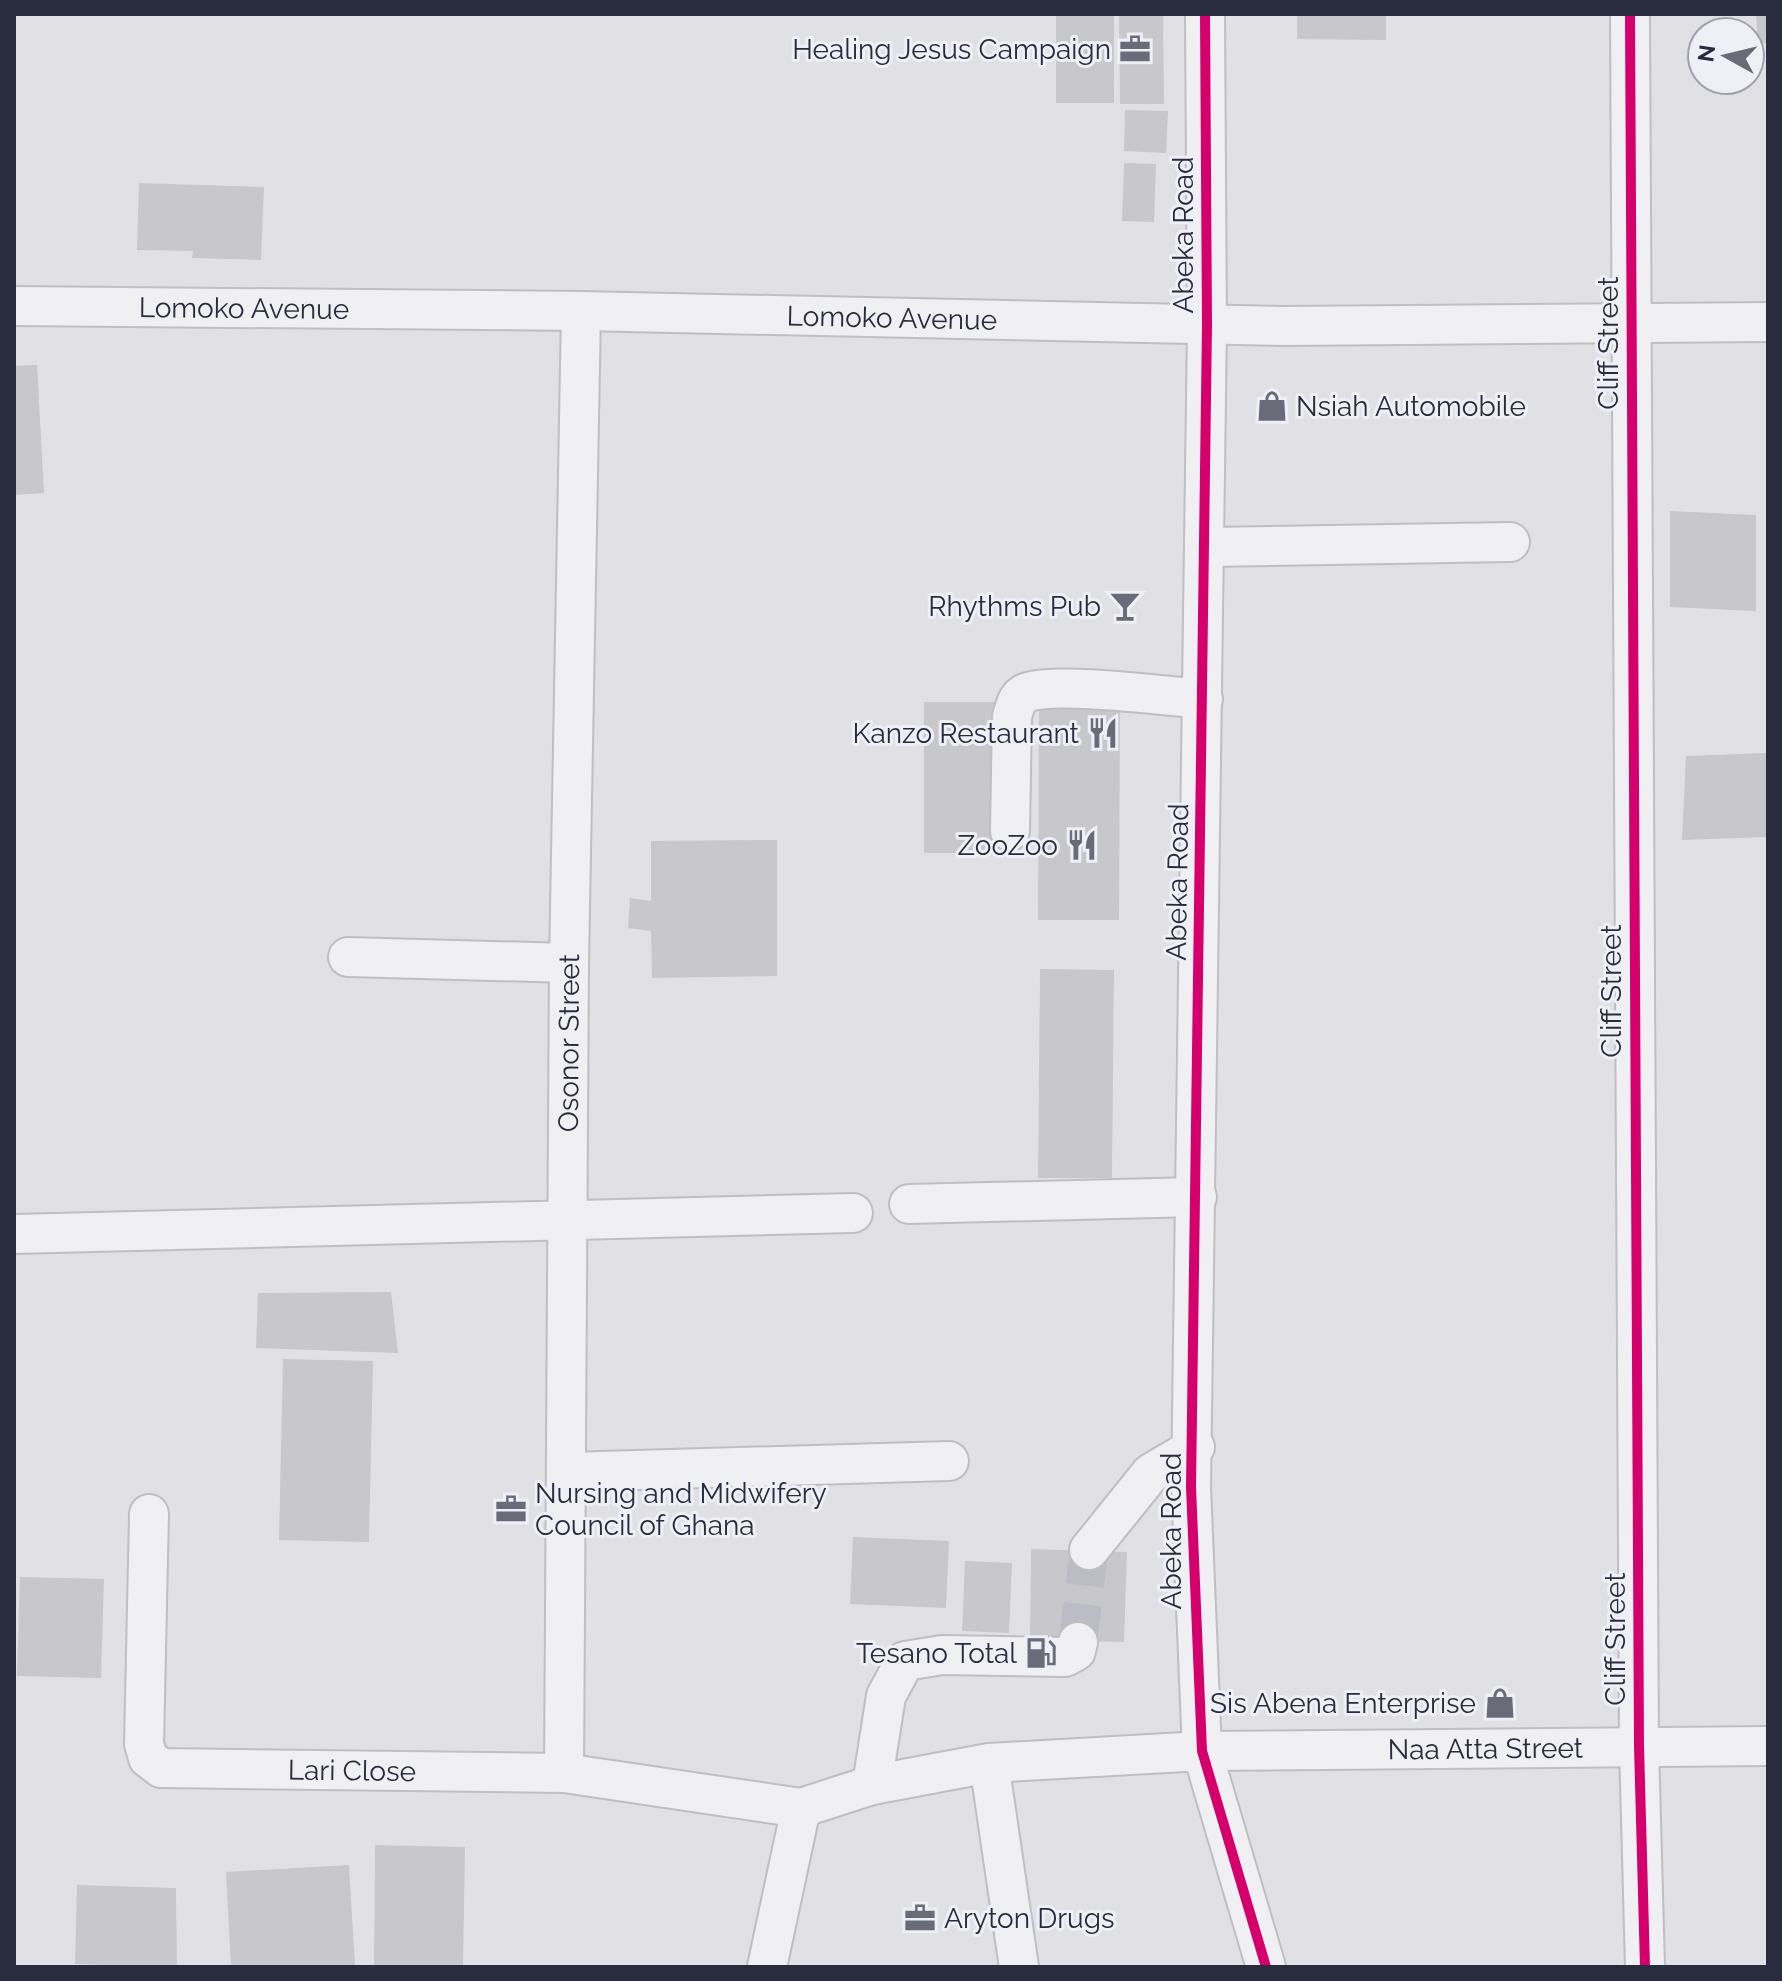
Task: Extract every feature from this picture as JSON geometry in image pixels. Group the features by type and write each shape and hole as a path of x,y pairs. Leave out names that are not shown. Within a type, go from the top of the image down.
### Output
{"street":[{"name":"Abeka Road","path":"1205,14 1205,547 1195,1447 1191,1487 1202,1751 1266,1967"},
{"name":"Cliff Street","path":"1630,14 1639,1746 1645,1967"},
{"name":"Lomoko Avenue","path":"14,306 581,311 1207,325 1632,326 1768,322"},
{"name":"Osonor Street","path":"564,1773 569,963 581,311"},
{"path":"1205,547 1510,542"},
{"path":"1010,831 1012,717 1017,699 1027,693 1060,690 1203,699"},
{"path":"348,957 569,963"},
{"path":"909,1204 1197,1197"},
{"path":"14,1234 853,1213"},
{"path":"1089,1550 1151,1473 1195,1447"},
{"path":"567,1472 949,1461"},
{"name":"Lari Close","path":"149,1514 144,1744 148,1758 161,1768 564,1773 801,1808"},
{"path":"872,1785 886,1696 905,1661 942,1655 1065,1657 1076,1651 1078,1642"},
{"name":"Naa Atta Street","path":"1202,1751 1768,1746"},
{"path":"767,1967 801,1808 872,1785 989,1763 1202,1751"},
{"path":"989,1763 1019,1967"}],"building":[{"path":"1056,14 1114,14 1114,103 1056,103"},
{"path":"1119,14 1163,14 1164,104 1120,104"},
{"path":"1297,14 1386,14 1386,40 1297,39"},
{"path":"1768,14 1768,43 1766,16 1756,16"},
{"path":"1125,110 1168,111 1166,153 1124,151"},
{"path":"1124,163 1156,164 1154,222 1122,221"},
{"path":"139,183 264,187 261,260 192,258 193,251 137,250"},
{"path":"37,365 44,493 14,495 14,366"},
{"path":"1670,511 1756,515 1756,611 1670,607"},
{"path":"924,702 996,702 996,853 924,853"},
{"path":"1039,707 1120,708 1119,920 1038,920"},
{"path":"1768,753 1768,837 1682,840 1686,756"},
{"path":"777,840 777,976 652,978 651,931 628,928 630,898 651,901 651,841"},
{"path":"1040,969 1114,970 1112,1178 1038,1178"},
{"path":"391,1292 398,1353 256,1348 258,1293"},
{"path":"283,1359 373,1361 369,1542 279,1540"},
{"path":"853,1537 949,1541 946,1608 850,1604"},
{"path":"1031,1549 1127,1552 1124,1642 1030,1640"},
{"path":"965,1561 1012,1563 1009,1633 962,1631"},
{"path":"20,1577 104,1579 101,1678 17,1676"},
{"path":"375,1845 465,1847 463,1967 374,1967"},
{"path":"349,1865 355,1967 231,1967 226,1872"},
{"path":"77,1885 176,1888 177,1967 75,1964"}],"tunnel":[{"path":"1078,1642 1089,1550"}],"cycle path":[{"path":"1205,14 1207,325 1191,1487 1202,1751 1266,1967"},
{"path":"1630,14 1639,1746 1645,1967"}],"place":[{"name":"Healing Jesus Campaign","path":"1135,49"},
{"name":"Nsiah Automobile","path":"1272,406"},
{"name":"Rhythms Pub","path":"1125,606"},
{"name":"Kanzo Restaurant","path":"1103,733"},
{"name":"ZooZoo","path":"1082,845"},
{"name":"Nursing and Midwifery Council of Ghana","path":"511,1509"},
{"name":"Tesano Total","path":"1041,1653"},
{"name":"Sis Abena Enterprise","path":"1500,1703"},
{"name":"Aryton Drugs","path":"920,1918"}]}
